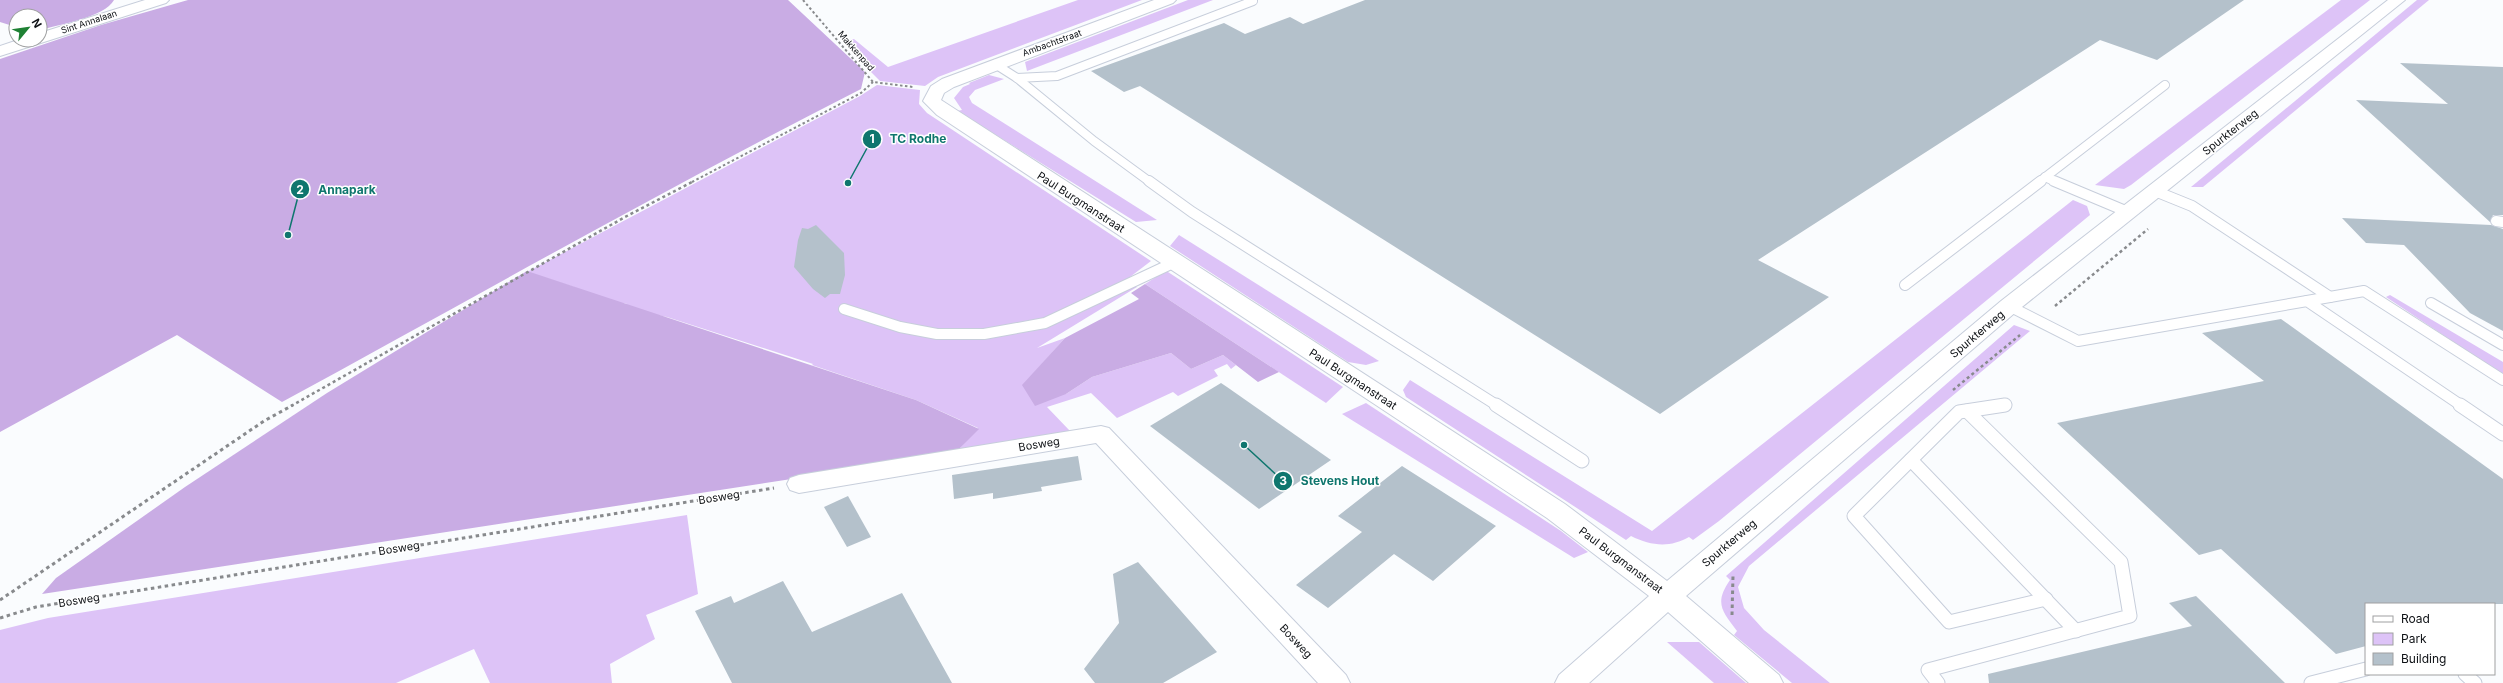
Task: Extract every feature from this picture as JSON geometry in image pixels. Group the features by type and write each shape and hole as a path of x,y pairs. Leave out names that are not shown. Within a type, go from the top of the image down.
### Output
{"street":[{"name":"Ambachtstraat","path":"937,90 948,83 995,64 1168,0"},
{"name":"Spurkterweg","path":"1569,683 1668,596 2009,306 2397,0"},
{"name":"Sint Annalaan","path":"48,35 154,1"},
{"name":"Paul Burgmanstraat","path":"937,90 932,101 943,111 1173,263 1556,511 1668,596 1769,683"},
{"name":"Bosweg","path":"799,484 1101,434 1336,683"}],"lane":[{"path":"1017,78 1056,76 1253,1"},
{"path":"995,64 1017,78 1094,142 1192,212 1409,348 1582,461"},
{"path":"1905,285 2165,85"},
{"path":"2045,177 2128,212"},
{"path":"2155,191 2192,206 2330,297"},
{"path":"844,309 900,327 937,334 984,334 1045,323 1173,263"},
{"path":"2009,306 2078,341 2364,291 2503,380"},
{"path":"2307,301 2503,434"},
{"path":"2431,303 2503,346"},
{"path":"2004,406 1959,412 1854,516 1949,622 2046,599"},
{"path":"1938,683 1928,670 2130,616 2121,562 1967,411"},
{"path":"1911,460 2076,631"},
{"path":"2311,683 2365,669"},
{"path":"2466,675 2475,683"}],"path":[{"name":"Makkenpad","path":"803,0 873,82 937,90"},
{"path":"0,600 40,575 264,421 625,217 861,92 873,82"},
{"name":"Bosweg","path":"0,618 36,607 799,484"}],"green space":[{"path":"1078,0 1142,0 938,77 925,86 880,81 857,58 843,41 854,39 888,67"},
{"path":"1188,0 1213,0 1027,71 1025,62"},
{"path":"2341,0 2370,0 2131,185 2124,189 2095,185"},
{"path":"2417,0 2429,0 2203,187 2191,187"},
{"path":"989,75 1004,79 975,90 969,97 972,103 1157,220 1136,222 957,111 962,110 954,98 963,87"},
{"path":"877,85 920,90 919,104 927,113 1151,261 1126,280 1137,287 1037,348 1065,338 1023,385 1066,394 1092,377 1171,353 1191,369 1223,355 1236,365 1231,369 1227,364 1214,370 1218,376 1178,396 1173,392 1117,418 1091,393 1047,407 1070,431 959,449 978,428 916,400 812,365 813,364 667,317 624,308 627,304 623,303 618,307 574,287 527,272 860,96"},
{"path":"2073,200 2087,206 2090,215 1719,521 1693,540 1689,537 1675,543 1653,544 1631,536 1626,540 1406,397 1403,390 1410,380 1652,531"},
{"path":"1179,235 1379,361 1366,365 1348,362 1170,246"},
{"path":"1164,272 1168,272 1343,387 1326,403 1145,284"},
{"path":"2390,295 2503,362 2503,375 2386,297"},
{"path":"2014,325 2030,331 1749,566 1738,587 1744,608 1764,630 1830,683 1792,683 1734,635 1737,631 1727,618 1721,601 1725,588 1730,580 1726,576"},
{"path":"1366,403 1561,531 1588,552 1574,558 1342,414"},
{"path":"687,515 698,594 646,615 655,639 610,664 612,683 490,683 474,649 396,683 0,683 0,630 48,618"},
{"path":"1667,642 1699,642 1746,683 1714,683"}],"shaded area":[{"path":"0,0 114,0 109,6 91,16 48,28 48,8 8,8 8,24 0,22"},
{"path":"188,0 788,0 865,72 861,89 715,165 282,402 177,335 0,432 0,59 33,48 48,48 48,43 101,25"},
{"path":"527,271 916,400 979,429 959,449 929,458 42,594 56,578 185,487 327,393"},
{"path":"1145,284 1279,372 1258,382 1223,355 1191,369 1171,353 1092,377 1066,394 1035,406 1022,385 1065,338 1139,299 1131,293"}],"building":[{"path":"1365,0 2244,0 2157,60 2100,40 1758,260 1829,297 1660,414 1140,86 1124,92 1091,71 1224,23 1245,34 1290,17 1303,24"},
{"path":"2400,63 2503,67 2503,215 2493,215 2490,222 2356,100 2448,104"},
{"path":"2342,218 2491,225 2503,229 2503,331 2470,313 2404,245 2366,243"},
{"path":"816,225 844,253 845,275 840,294 830,294 825,298 813,289 794,267 798,240 802,228 808,229"},
{"path":"2281,319 2503,479 2503,604 2365,603 2365,646 2336,654 2221,549 2199,555 2057,423 2264,381 2202,333"},
{"path":"1221,383 1331,460 1259,509 1150,426"},
{"path":"1078,456 1082,480 1041,487 1042,491 993,499 993,493 954,499 952,475"},
{"path":"1402,466 1496,526 1433,581 1394,554 1328,608 1296,585 1362,532 1338,516"},
{"path":"848,496 871,537 847,547 824,507"},
{"path":"1138,562 1217,652 1163,683 1095,683 1084,669 1119,623 1113,574"},
{"path":"783,581 812,632 902,593 952,683 732,683 695,611 731,596 734,603"},
{"path":"2196,596 2285,683 1989,683 1988,674 2192,626 2169,603"}],"place":[{"name":"TC Rodhe","path":"848,183"},
{"name":"Annapark","path":"288,235"},
{"name":"Stevens Hout","path":"1244,445"}]}
